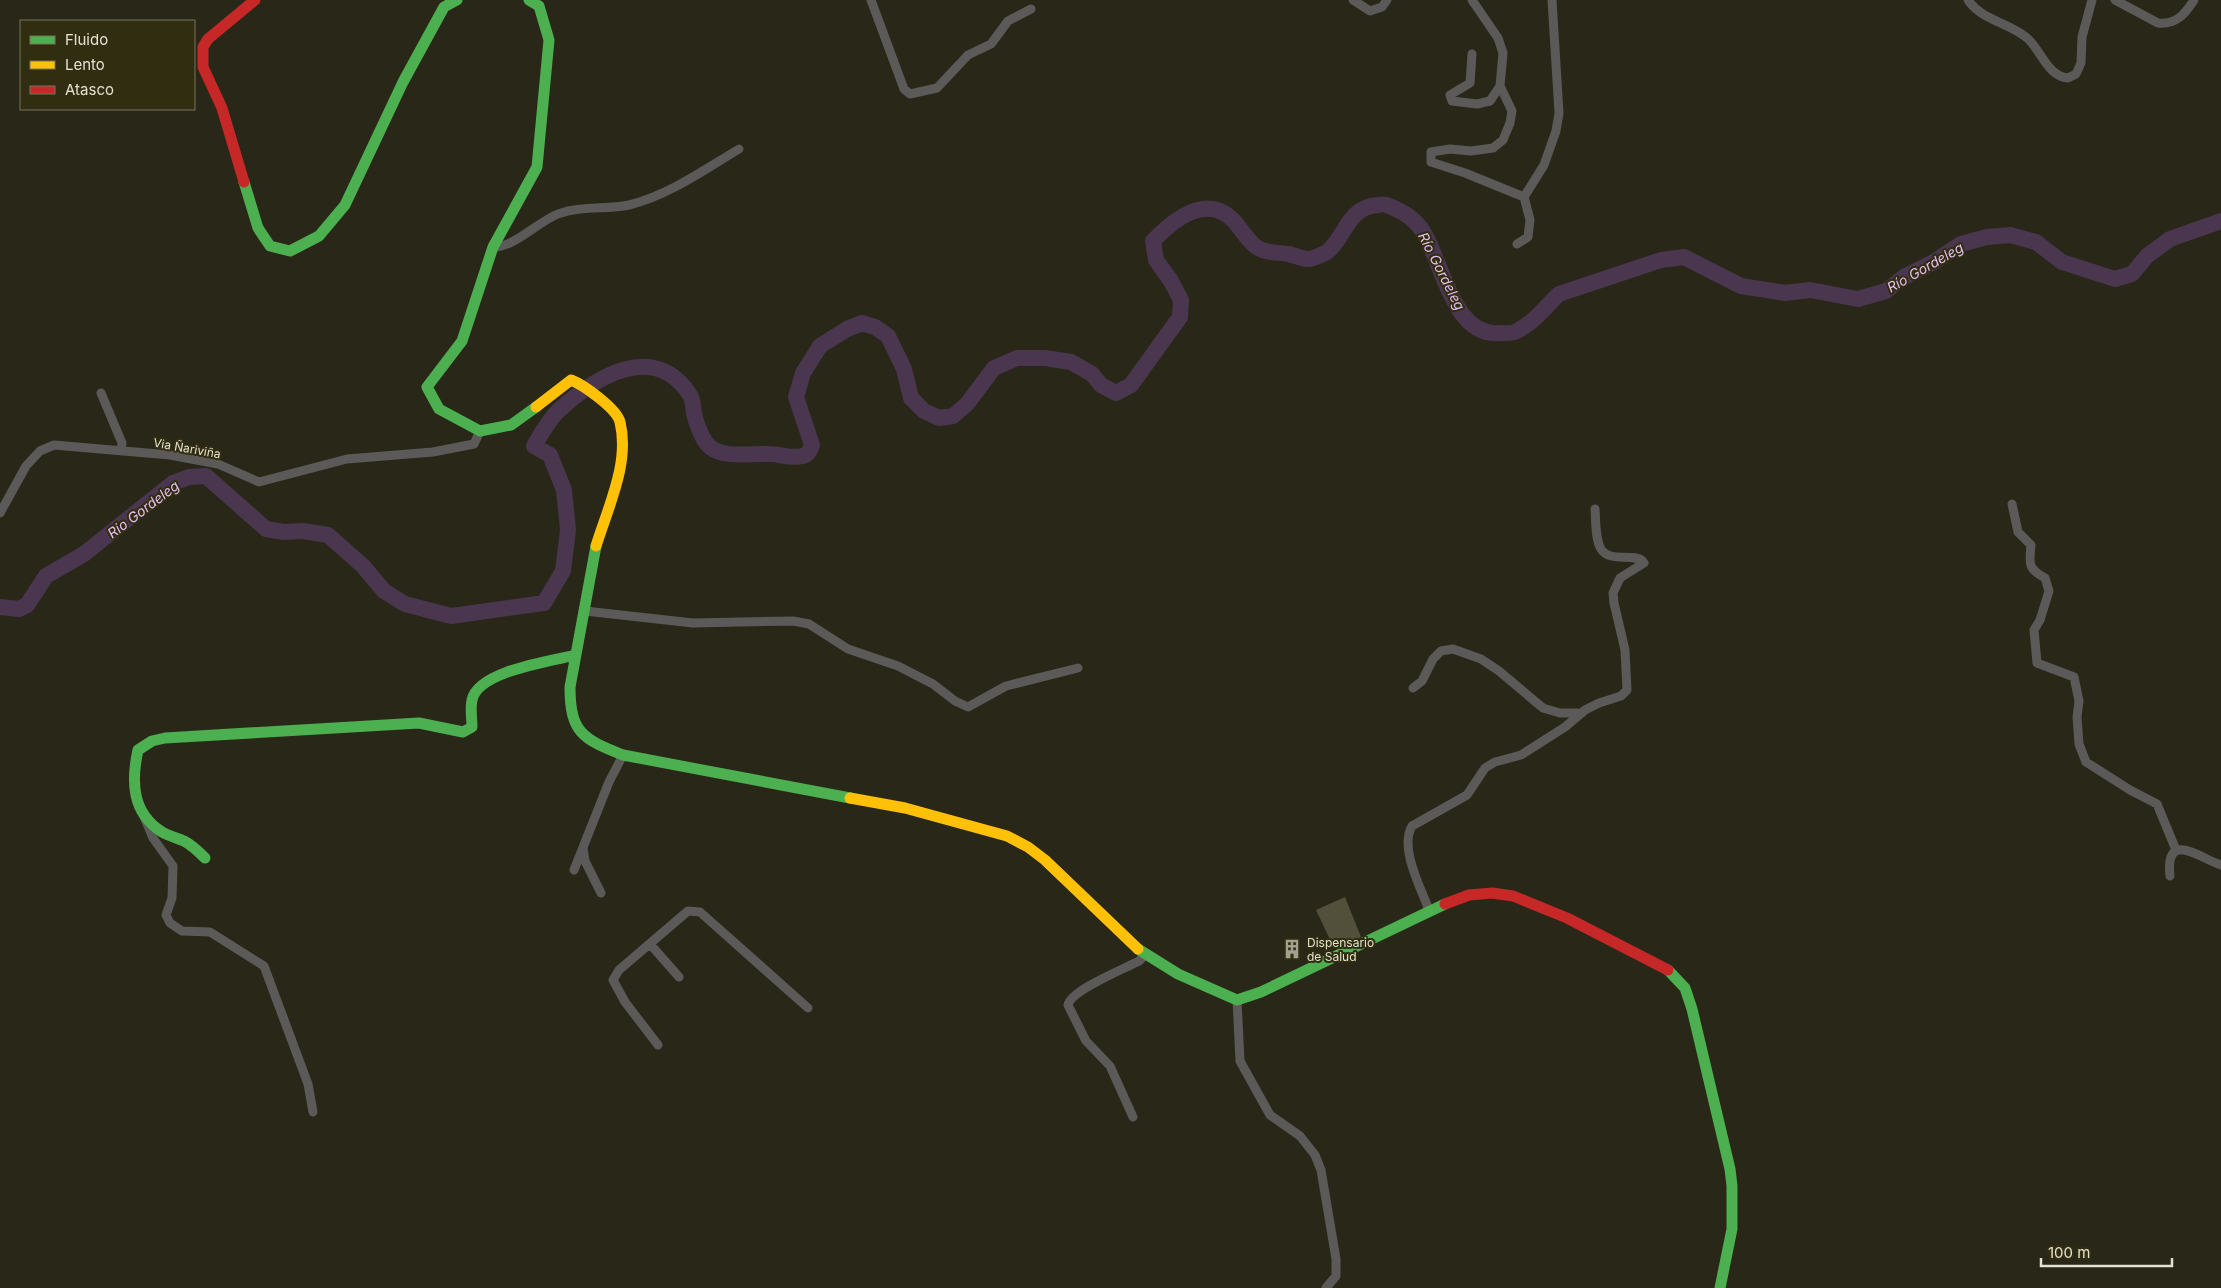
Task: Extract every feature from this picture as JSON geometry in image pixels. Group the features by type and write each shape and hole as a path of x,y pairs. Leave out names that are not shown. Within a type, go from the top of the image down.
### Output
{"street":[{"path":"255,0 208,39 203,46 203,67 222,108 258,228 270,246 290,251 319,236 345,205 403,82 430,32 444,7 457,0"},
{"path":"529,0 539,6 549,40 537,167 493,247 462,341 428,387 439,409 480,431 511,425 571,380 582,384 595,394 620,420 622,463 608,500 595,548 570,687 570,709 582,735 597,745 623,756 905,808 1007,836 1028,847 1045,860 1120,934 1146,955 1178,974 1237,1000 1261,992 1429,910 1469,895 1492,893 1513,896 1567,918 1669,970 1685,988 1692,1009 1730,1169 1734,1196 1734,1220 1729,1256 1720,1288"},
{"path":"871,0 904,89 910,94 936,88 968,55 991,44 1008,21 1030,9"},
{"path":"1353,0 1370,11 1382,8 1387,0"},
{"path":"1472,0 1498,38 1503,53 1500,86 1490,101 1477,104 1452,101 1450,95 1470,83 1472,54"},
{"path":"1517,244 1528,237 1530,220 1524,197 1544,165 1556,131 1559,113 1552,0"},
{"path":"1968,0 1980,12 2013,27 2028,39 2046,64 2057,75 2068,78 2076,74 2082,63 2082,37 2092,0"},
{"path":"2115,0 2158,23 2166,24 2183,14 2194,0"},
{"path":"1500,86 1512,112 1503,140 1493,148 1471,151 1450,149 1431,152 1429,158 1430,162 1524,197"},
{"path":"493,247 498,247 518,237 559,213 594,206 627,205 663,193 738,149"},
{"path":"101,393 122,443 121,451"},
{"name":"Via Ñariviña","path":"0,513 26,466 40,451 54,445 170,455 218,464 258,482 347,459 433,452 474,444 480,431"},
{"path":"2012,504 2018,532 2030,545 2029,564 2035,573 2045,578 2049,591 2040,620 2034,630 2037,662 2074,677 2078,702 2079,744 2086,762 2130,790 2158,804 2176,850"},
{"path":"1429,910 1411,862 1409,832 1412,826 1467,796 1485,768 1495,762 1520,755 1565,727 1599,702 1622,696 1627,690 1625,650 1614,603 1614,593 1620,578 1644,562 1638,558 1614,556 1604,553 1599,546 1595,510"},
{"path":"585,611 693,623 793,621 809,624 848,649 898,666 933,684 954,701 968,707 1006,686 1078,668"},
{"path":"1413,688 1422,681 1433,659 1441,651 1453,650 1481,659 1499,671 1543,708 1560,713 1582,713"},
{"path":"313,1112 308,1084 264,966 210,932 182,931 170,924 166,915 172,898 173,866 153,838 134,796 132,775 138,750 152,741 165,738 386,724 419,724 463,732 472,728 472,699 477,689 485,682 498,675 576,655"},
{"path":"574,870 582,845 608,782 623,756"},
{"path":"145,819 163,833 184,841 206,858"},
{"path":"582,845 585,861 600,893"},
{"path":"2170,876 2169,858 2176,850 2193,853 2221,865"},
{"path":"658,1045 625,1002 613,980 619,970 688,911 695,910 700,912 808,1008"},
{"path":"650,944 680,977"},
{"path":"1133,1117 1110,1066 1086,1041 1068,1005 1072,997 1081,991 1139,961 1146,955"},
{"path":"1237,1000 1240,1061 1270,1115 1300,1136 1315,1155 1321,1170 1336,1259 1336,1276 1326,1288"}],"shaded area":[{"path":"1345,897 1361,937 1334,948 1316,910"}],"waterway":[{"name":"Río Gordeleg","path":"0,607 19,609 27,605 46,576 84,554 173,483 189,477 206,476 266,529 284,532 303,531 328,535 363,566 384,591 405,604 451,616 544,603 563,571 568,530 564,490 550,455 534,446 554,415 589,387 606,377 624,370 642,367 659,369 675,378 690,395 698,426 704,440 716,451 739,455 769,454 794,457 807,454 812,445 796,397 803,373 820,346 847,329 862,323 875,327 888,336 904,369 911,398 924,411 939,418 953,416 967,404 994,368 1017,358 1045,358 1071,362 1092,374 1101,385 1116,393 1131,385 1180,317 1181,300 1171,281 1156,260 1153,241 1180,218 1190,212 1201,209 1223,212 1233,220 1251,242 1262,250 1310,259 1327,252 1339,239 1353,217 1360,211 1381,204 1388,205 1407,215 1422,230 1450,294 1459,310 1470,323 1483,331 1499,333 1515,332 1524,327 1540,314 1559,294 1661,260 1684,257 1741,286 1785,293 1810,290 1858,299 1886,291 1904,277 1934,262 1961,244 1987,237 2010,235 2036,242 2062,262 2115,279 2132,274 2147,256 2170,239 2221,221"}],"traffic: fast":[{"path":"244,182 258,228 270,246 290,251 319,236 345,205 403,82 444,7 457,0"},
{"path":"529,0 539,6 549,40 537,167 493,247 462,341 427,387 439,409 480,431 511,425 536,407"},
{"path":"596,546 570,687 576,725 589,739 623,755 850,798"},
{"path":"205,858 184,841 162,832 152,824 139,806 135,785 138,750 152,741 165,738 419,723 463,732 472,727 472,700 477,690 487,682 517,669 576,655"},
{"path":"1138,949 1178,974 1237,1000 1261,992 1445,904"},
{"path":"1668,970 1685,988 1692,1009 1730,1169 1732,1229 1720,1288"}],"traffic: slow":[{"path":"536,407 571,380 599,398 618,417 622,438 620,469 612,500 596,546"},
{"path":"850,798 905,808 1007,836 1028,847 1045,860 1138,949"}],"traffic: jam":[{"path":"244,182 222,108 203,67 203,47 208,39 255,0"},
{"path":"1445,904 1469,895 1492,893 1513,896 1567,918 1668,970"}],"place":[{"name":"Dispensario de Salud","path":"1292,949"}]}
